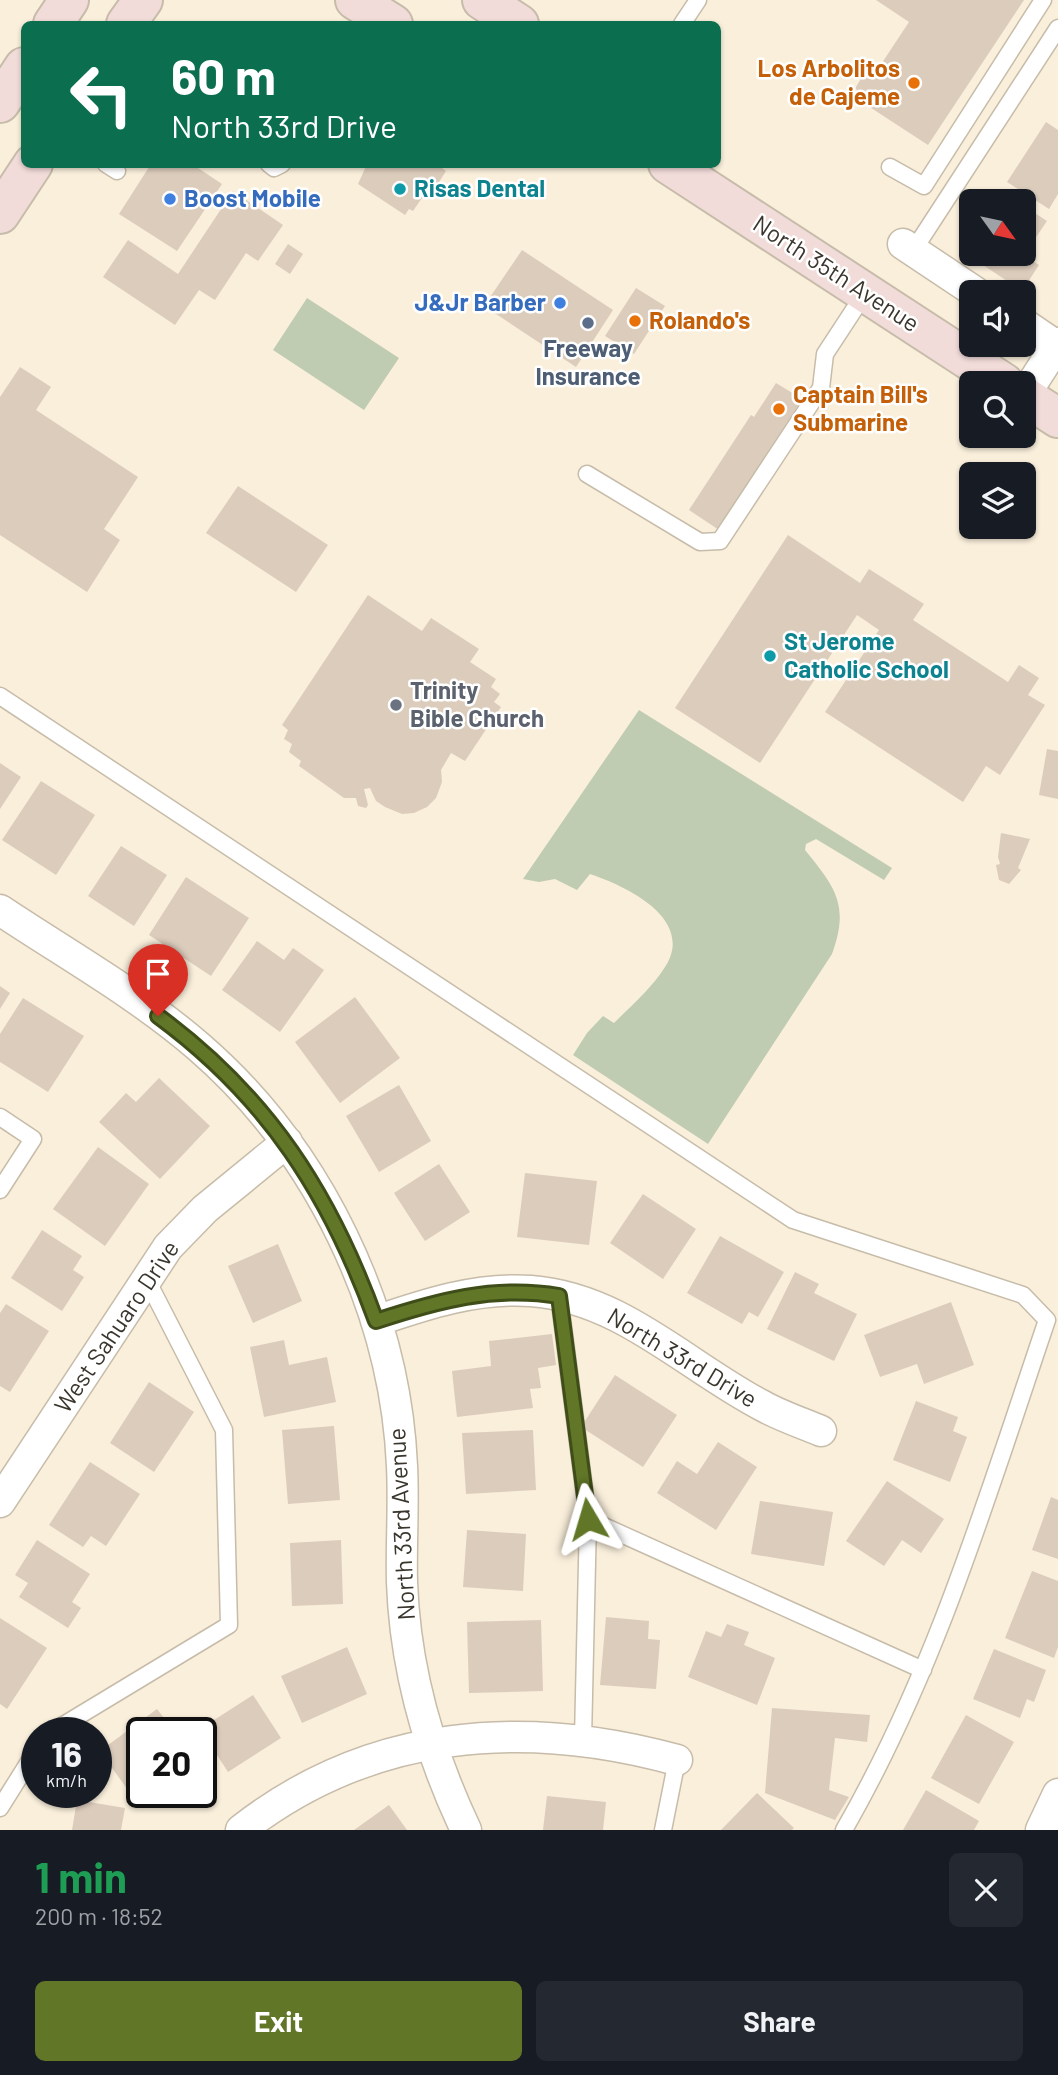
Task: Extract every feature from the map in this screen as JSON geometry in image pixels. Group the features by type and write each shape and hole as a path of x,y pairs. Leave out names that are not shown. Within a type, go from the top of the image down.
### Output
{"main road":[{"path":"55,21 69,0"},
{"path":"128,21 143,0"},
{"path":"485,1 515,21"},
{"path":"0,103 21,72"},
{"path":"0,214 30,168"},
{"name":"North 35th Avenue","path":"674,168 985,371"},
{"path":"1036,404 1058,418"}],"street":[{"path":"908,248 959,281"},
{"path":"1036,332 1057,345 1036,377"},
{"name":"North 33rd Avenue","path":"0,910 199,1046 248,1095 287,1142 329,1208 358,1271 376,1321 397,1413 402,1466 402,1583 409,1652 442,1779 466,1830"},
{"name":"West Sahuaro Drive","path":"0,1502 168,1247 205,1209 287,1142"},
{"name":"North 33rd Drive","path":"376,1321 455,1297 498,1291 532,1291 559,1296 622,1318 763,1406 821,1431"},
{"path":"241,1830 303,1790 349,1767 431,1743 529,1735 623,1745 677,1760"}],"lane":[{"path":"684,21 698,0"},
{"path":"890,167 924,186 1043,0"},
{"path":"908,248 1058,28"},
{"path":"587,474 700,542 720,541 821,388 825,354 865,293"},
{"path":"0,696 793,1220 1023,1295 1047,1321 975,1539 923,1671 845,1830"},
{"path":"0,1117 33,1139 0,1190"},
{"path":"77,1717 229,1625 224,1430 146,1278"},
{"path":"559,1296 588,1519 583,1739"},
{"path":"588,1519 923,1671"},
{"path":"663,1830 677,1760"},
{"path":"0,1808 21,1775"}],"green space":[{"path":"307,298 399,358 364,410 273,350"},
{"path":"639,710 892,868 884,880 816,839 806,844 805,850 831,886 839,909 840,922 832,954 708,1144 573,1055 587,1033 603,1016 614,1023 660,975 672,950 671,934 664,920 638,896 590,874 577,890 555,879 539,882 523,879"}],"building":[{"name":"Los Arbolitos de Cajeme","path":"876,0 1024,0 928,145 865,104 859,108 856,87 864,73 872,78 909,22"},
{"path":"1046,122 1058,130 1058,194 1049,209 1036,201 1036,189 1018,189 1007,182"},
{"name":"Boost Mobile","path":"148,168 198,168 222,184 177,251 119,214"},
{"name":"Risas Dental","path":"365,168 442,168 446,171 429,198 424,195 413,211 409,209 405,215 358,184"},
{"path":"233,191 283,225 258,261 246,253 215,300 199,290 175,325 103,277 128,240 178,274"},
{"path":"1036,214 1047,221 1036,237"},
{"path":"288,244 303,254 290,274 275,264"},
{"path":"522,250 613,310 576,367 484,306"},
{"path":"1039,265 1029,280 1006,280 984,266"},
{"name":"Rolando's","path":"636,288 665,306 634,354 605,336"},
{"path":"20,367 51,387 36,410 138,477 104,529 120,540 87,592 0,535 0,397"},
{"path":"776,383 804,400 719,530 689,510 751,415 754,417"},
{"path":"238,486 328,545 296,592 206,533"},
{"name":"St Jerome Catholic School","path":"788,535 860,583 869,569 924,604 913,620 1008,682 1019,665 1039,678 1028,695 1045,705 1000,775 986,766 963,802 825,712 879,630 857,615 760,763 675,708"},
{"name":"Trinity Bible Church","path":"368,595 422,631 431,618 479,649 470,662 496,679 491,687 500,694 494,702 501,707 465,761 451,753 441,770 442,782 436,798 427,807 414,813 402,814 385,807 376,801 370,788 364,789 368,805 366,808 358,806 356,798 344,798 299,766 301,761 289,752 292,744 284,739 288,730 282,725"},
{"path":"1047,749 1058,751 1058,799 1039,795"},
{"path":"0,763 21,777 0,809"},
{"path":"41,781 95,815 56,875 2,840"},
{"path":"1001,833 1030,839 1018,868 1021,870 1009,884 999,880 996,865 1000,864 998,857"},
{"path":"121,846 167,875 134,926 88,896"},
{"path":"186,877 249,918 211,976 149,935"},
{"path":"257,941 284,960 293,948 324,970 280,1032 222,990"},
{"path":"0,986 10,993 0,1009"},
{"path":"355,997 400,1058 340,1103 295,1042"},
{"path":"23,998 84,1036 48,1092 0,1062 0,1034"},
{"path":"159,1078 210,1126 160,1179 99,1122 126,1093 136,1102"},
{"path":"399,1085 431,1141 379,1172 346,1116"},
{"path":"98,1147 149,1184 105,1246 53,1209"},
{"path":"439,1164 470,1212 425,1241 394,1193"},
{"path":"525,1173 597,1181 589,1245 517,1237"},
{"path":"643,1194 696,1229 663,1279 610,1243"},
{"path":"42,1230 82,1256 73,1270 84,1277 62,1311 11,1278"},
{"path":"720,1236 784,1272 758,1317 749,1312 742,1324 687,1293"},
{"path":"278,1244 302,1301 253,1323 228,1266"},
{"path":"795,1272 819,1284 814,1293 857,1314 834,1361 767,1329"},
{"path":"951,1302 974,1365 924,1384 917,1364 880,1377 864,1335"},
{"path":"6,1304 49,1331 10,1392 0,1386 0,1313"},
{"path":"552,1334 556,1365 538,1368 541,1388 530,1389 533,1408 457,1417 452,1371 491,1366 489,1341"},
{"path":"284,1340 289,1365 327,1357 336,1402 264,1417 250,1347"},
{"path":"615,1375 677,1415 643,1467 581,1427"},
{"path":"149,1382 194,1412 154,1472 110,1443"},
{"path":"916,1401 958,1417 953,1431 967,1437 950,1482 893,1460"},
{"path":"334,1426 340,1500 288,1504 282,1430"},
{"path":"533,1430 536,1490 466,1494 462,1433"},
{"path":"718,1442 757,1467 716,1530 657,1493 677,1461 697,1474"},
{"path":"90,1462 140,1494 106,1546 91,1536 83,1547 49,1525"},
{"path":"887,1481 944,1519 921,1553 902,1540 884,1566 846,1541"},
{"path":"1051,1497 1058,1500 1058,1559 1032,1550"},
{"path":"760,1501 833,1512 824,1566 751,1554"},
{"path":"467,1530 526,1534 523,1591 463,1587"},
{"path":"37,1540 90,1574 72,1602 81,1608 68,1628 19,1597 28,1583 15,1575"},
{"path":"341,1540 343,1604 292,1606 290,1543"},
{"path":"1032,1571 1058,1581 1058,1647 1054,1658 1005,1638"},
{"path":"606,1617 649,1621 648,1639 660,1640 656,1689 600,1685"},
{"path":"0,1618 47,1648 7,1709 0,1704"},
{"path":"541,1620 543,1691 469,1693 467,1622"},
{"path":"727,1624 749,1632 744,1645 775,1658 757,1705 688,1677 706,1631 721,1637"},
{"path":"347,1647 367,1694 302,1723 281,1676"},
{"path":"994,1649 1046,1670 1034,1702 1027,1699 1020,1718 973,1699"},
{"path":"253,1695 281,1738 228,1772 217,1755 217,1718"},
{"path":"772,1708 870,1715 867,1742 835,1738 829,1790 849,1797 835,1820 765,1793"},
{"path":"157,1709 163,1717 146,1717"},
{"path":"966,1715 1014,1742 979,1804 931,1778"},
{"path":"126,1732 126,1787 112,1768 112,1742"},
{"path":"926,1790 979,1821 974,1830 903,1830"},
{"path":"757,1793 794,1828 721,1830"},
{"path":"547,1796 606,1802 603,1830 543,1830"},
{"path":"389,1805 407,1830 354,1830"},
{"path":"112,1806 125,1808 121,1830 72,1830 76,1808 112,1808"}],"place":[{"name":"Los Arbolitos de Cajeme","path":"914,83"},
{"name":"Risas Dental","path":"400,189"},
{"name":"Boost Mobile","path":"170,199"},
{"name":"J&Jr Barber","path":"560,303"},
{"name":"Rolando's","path":"635,321"},
{"name":"Freeway Insurance","path":"588,323"},
{"name":"Captain Bill's Submarine","path":"779,409"},
{"name":"St Jerome Catholic School","path":"770,656"},
{"name":"Trinity Bible Church","path":"396,705"}],"route":[{"path":"158,1016 199,1046 248,1095 287,1142 329,1208 358,1271 376,1321 455,1297 498,1291 532,1291 559,1296 588,1519"}]}
